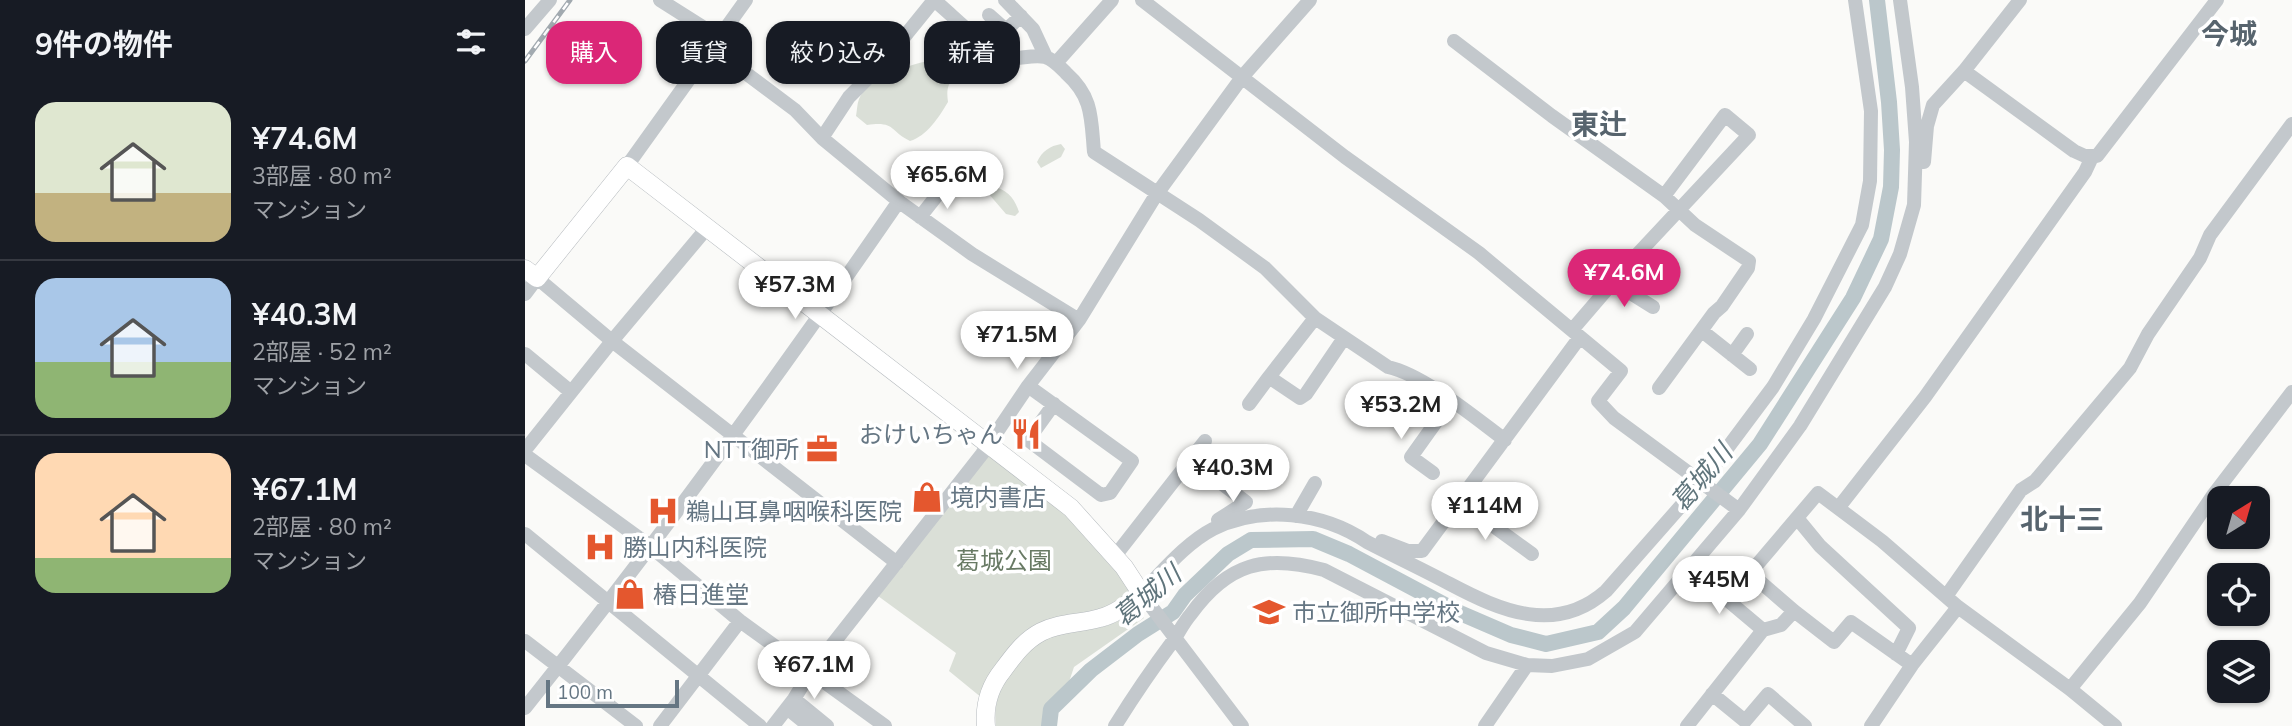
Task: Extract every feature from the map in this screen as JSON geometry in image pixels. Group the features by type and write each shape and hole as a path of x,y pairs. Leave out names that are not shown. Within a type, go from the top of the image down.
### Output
{"main road":[{"path":"531,274 627,166 1071,508 1115,556 1145,598 1098,619 1061,624 1042,631 1019,648 992,687 986,712 986,726"}],"street":[{"path":"525,29 550,0"},
{"path":"660,0 687,21"},
{"path":"731,21 746,0"},
{"path":"822,138 849,97 883,63 934,0 1006,58 1051,60 1112,0"},
{"path":"1005,0 1033,29 1051,60 1077,83 1087,98 1091,109 1094,152 1156,195 1199,220 1265,268 1315,318 1388,367 1399,369 1451,401 1505,440"},
{"path":"1142,0 1345,158 1479,253 1621,371 1598,401 1614,418 1737,509"},
{"path":"773,726 791,704 810,673 982,454 986,444 1079,320 1156,195 1243,76 1310,0"},
{"path":"1241,726 1145,598 1180,555 1213,529 1231,522 1266,515 1319,519 1491,604 1533,615 1567,614 1591,604 1605,591 1704,484 1780,376 1814,319 1861,225 1870,181 1871,111 1855,0"},
{"path":"1900,0 1912,87 1916,142 1914,205"},
{"path":"1115,726 1172,636 1203,598 1238,570 1274,561 1297,563 1324,570 1486,653 1527,665 1552,666 1588,659 1635,632 1703,553 1800,426 1885,287 1900,254 1914,205 1922,189 1927,126 1933,105 1964,71 2020,0"},
{"path":"1839,507 1925,397 2085,172 2092,157 2102,152 2217,0"},
{"path":"989,15 1006,30 1021,16"},
{"path":"1454,41 1552,116 1664,196 1695,225 1749,261 1748,268 1659,388"},
{"path":"1964,71 2074,151 2092,157"},
{"path":"752,74 795,110 822,138 920,217 971,254 1079,320"},
{"path":"627,166 686,84"},
{"path":"1354,534 1371,537 1408,551 1422,551 1505,440 1613,282 1749,135 1725,116 1664,196"},
{"path":"1947,595 2021,490 2035,481 2130,368 2147,334 2200,258 2210,235 2290,131"},
{"path":"920,217 946,184"},
{"path":"525,708 733,434 820,316 899,201"},
{"path":"707,228 612,341 525,452 650,546 740,621 885,726"},
{"path":"525,294 531,274 612,341 897,562"},
{"path":"1613,282 1653,307"},
{"path":"1249,404 1315,318"},
{"path":"1702,331 1750,369"},
{"path":"1732,355 1747,334"},
{"path":"1269,377 1300,398 1306,394 1344,338"},
{"path":"525,354 571,392"},
{"path":"1028,386 1054,404 1132,461 1110,493 1101,495 1028,440 1054,404"},
{"path":"2070,689 2140,603 2214,494 2251,455 2291,396"},
{"path":"1433,473 1411,457 1451,401"},
{"path":"1115,556 1205,441"},
{"path":"1191,460 1246,502 1219,519 1213,529"},
{"path":"1296,516 1315,483"},
{"path":"1719,593 1750,573 1818,493 1839,507 1947,595 1958,607 2070,689 2115,726"},
{"path":"1459,501 1532,554"},
{"path":"1797,518 1820,546 1909,628 1896,654"},
{"path":"525,534 760,726"},
{"path":"1700,577 1703,553"},
{"path":"1750,573 1833,642 1851,622 1912,665"},
{"path":"1680,581 1700,577"},
{"path":"1700,577 1763,630"},
{"path":"1871,726 1912,665 1958,607"},
{"path":"1687,726 1763,630 1781,625 1794,611"},
{"path":"660,726 740,621"},
{"path":"525,641 636,726"},
{"path":"1485,726 1527,665"},
{"path":"1712,694 1745,721 1768,694 1805,726"},
{"path":"791,704 817,724"}],"green space":[{"path":"924,62 924,84 950,84 948,102 941,114 916,139 910,141 883,124 867,125 856,116 859,99 864,90 872,84 910,84 910,66"},
{"path":"1061,144 1065,149 1061,157 1041,168 1037,162 1041,155"},
{"path":"992,186 1012,198 1019,212 1015,216 1006,214 988,193"},
{"name":"葛城公園","path":"989,455 1067,511 1131,589 1121,601 1105,611 1050,621 982,698 949,671 956,653 878,596"},
{"path":"1137,611 1144,618 1074,667 1068,685 1045,716 1046,726 996,726 998,695 1004,681 1023,655 1035,645 1063,631 1102,627"}],"waterway":[{"name":"葛城川","path":"1049,726 1051,709 1091,670 1138,634 1173,612 1185,595 1228,554 1251,540 1313,539 1349,554 1460,613 1511,635 1546,644 1598,632 1624,608 1760,444 1853,298 1881,239 1891,187 1892,150 1877,0"}],"railway":[{"path":"525,61 570,0"}],"place":[{"name":"おけいちゃん","path":"1026,434"},
{"name":"NTT御所","path":"822,449"},
{"name":"境内書店","path":"927,497"},
{"name":"鵜山耳鼻咽喉科医院","path":"663,511"},
{"name":"勝山内科医院","path":"600,547"},
{"name":"椿日進堂","path":"630,594"},
{"name":"市立御所中学校","path":"1269,612"}],"district":[{"name":"今城","path":"2229,33"},
{"name":"東辻","path":"1599,123"},
{"name":"北十三","path":"2062,518"}]}
